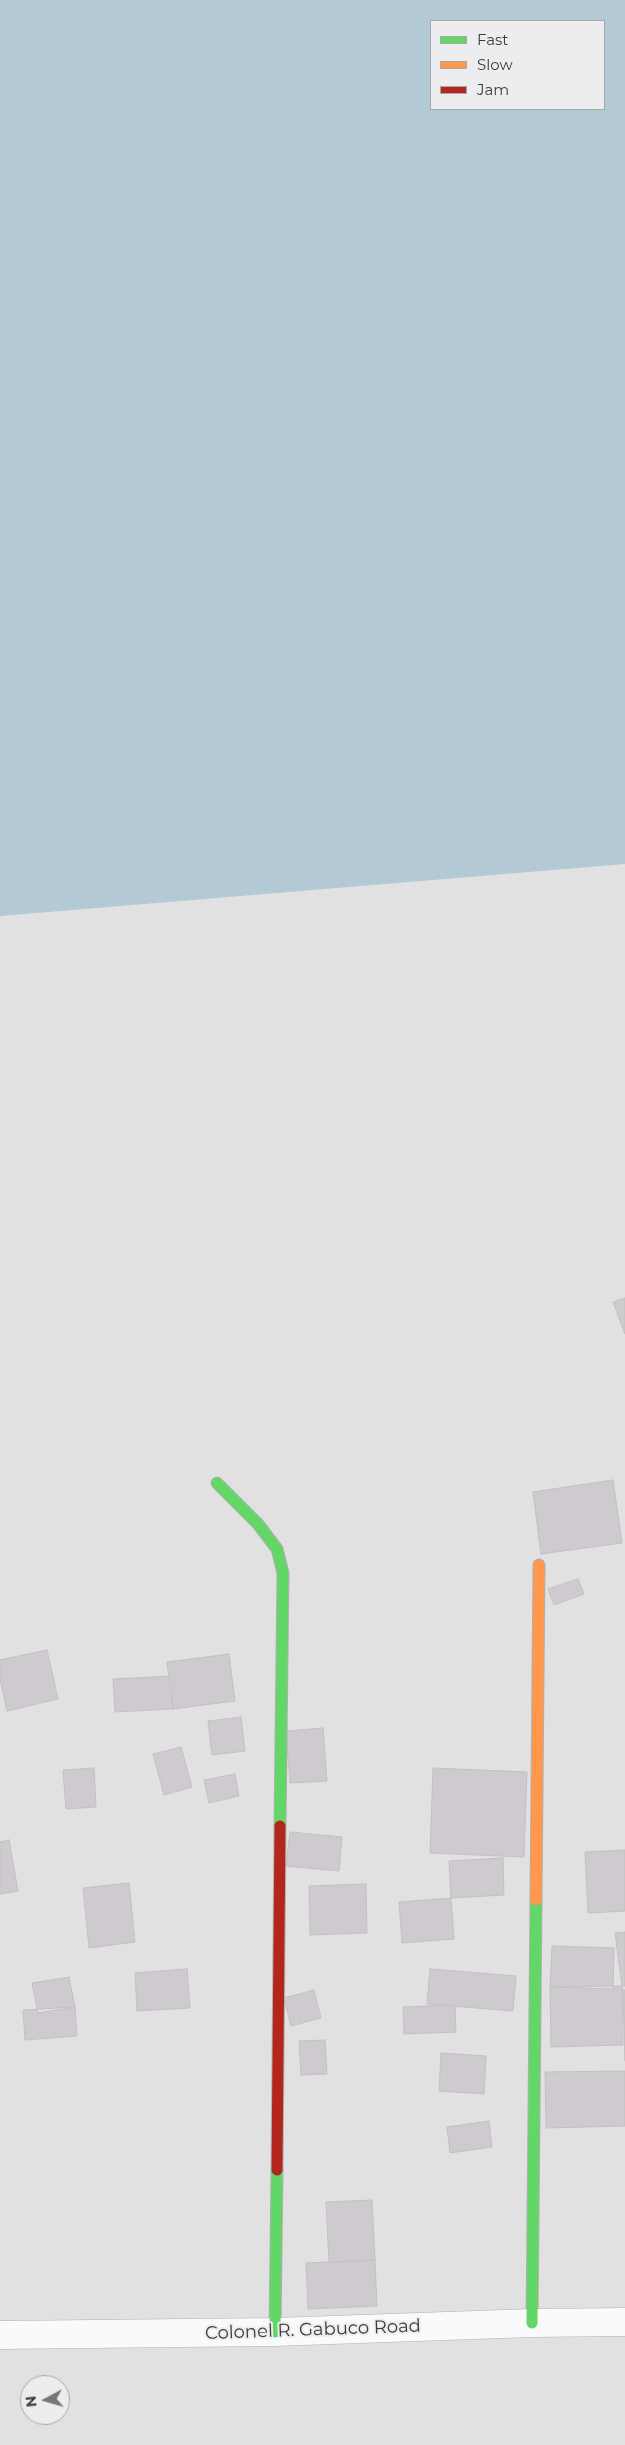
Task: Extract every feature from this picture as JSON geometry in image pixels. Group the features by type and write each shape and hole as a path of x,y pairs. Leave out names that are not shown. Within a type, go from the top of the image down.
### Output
{"street":[{"path":"217,1483 258,1524 277,1549 283,1573 275,2332"},
{"path":"532,2322 540,1565"},
{"name":"Colonel R. Gabuco Road","path":"0,2335 275,2332 532,2322 625,2322"}],"water":[{"path":"0,0 625,0 625,864 0,916"}],"building":[{"path":"625,1298 625,1334 613,1302"},
{"path":"613,1480 622,1543 541,1554 533,1492"},
{"path":"578,1579 584,1594 554,1605 548,1589"},
{"path":"47,1650 58,1699 7,1711 0,1679 0,1660"},
{"path":"229,1654 235,1701 173,1709 167,1662"},
{"path":"171,1676 173,1709 115,1712 113,1679"},
{"path":"241,1717 245,1751 212,1755 208,1721"},
{"path":"323,1728 327,1781 290,1783 286,1731"},
{"path":"181,1747 192,1787 164,1795 153,1754"},
{"path":"94,1768 96,1807 66,1809 63,1770"},
{"path":"433,1768 527,1772 524,1857 430,1853"},
{"path":"235,1774 239,1796 209,1803 204,1780"},
{"path":"290,1832 342,1837 339,1871 286,1866"},
{"path":"9,1840 18,1891 0,1894 0,1842"},
{"path":"625,1850 625,1911 588,1913 585,1852"},
{"path":"503,1858 504,1895 451,1898 449,1861"},
{"path":"129,1883 135,1942 89,1948 83,1888"},
{"path":"366,1884 367,1933 310,1935 309,1886"},
{"path":"451,1898 454,1939 402,1943 399,1902"},
{"path":"625,1932 625,1986 622,1986 615,1933"},
{"path":"552,1946 614,1948 613,1989 550,1987"},
{"path":"187,1969 190,2008 137,2011 135,1973"},
{"path":"430,1969 516,1976 513,2011 427,2004"},
{"path":"69,1977 75,2007 38,2013 32,1983"},
{"path":"622,1986 623,2045 551,2047 550,1987"},
{"path":"314,1990 321,2018 291,2026 284,1998"},
{"path":"623,1990 625,1990 625,2061"},
{"path":"455,2005 456,2032 404,2034 403,2007"},
{"path":"75,2007 77,2036 25,2040 23,2010"},
{"path":"325,2040 327,2074 301,2075 299,2041"},
{"path":"441,2053 486,2056 484,2094 439,2091"},
{"path":"625,2071 625,2126 546,2128 545,2072"},
{"path":"489,2121 492,2147 450,2153 447,2127"},
{"path":"372,2200 375,2260 329,2263 326,2202"},
{"path":"375,2260 377,2306 308,2309 306,2263"}],"traffic: fast":[{"path":"217,1483 258,1524 277,1549 283,1573 280,1826"},
{"path":"532,2323 536,1900"},
{"path":"275,2332 277,2170"}],"traffic: slow":[{"path":"536,1900 539,1565"}],"traffic: jam":[{"path":"277,2170 280,1826"}]}
